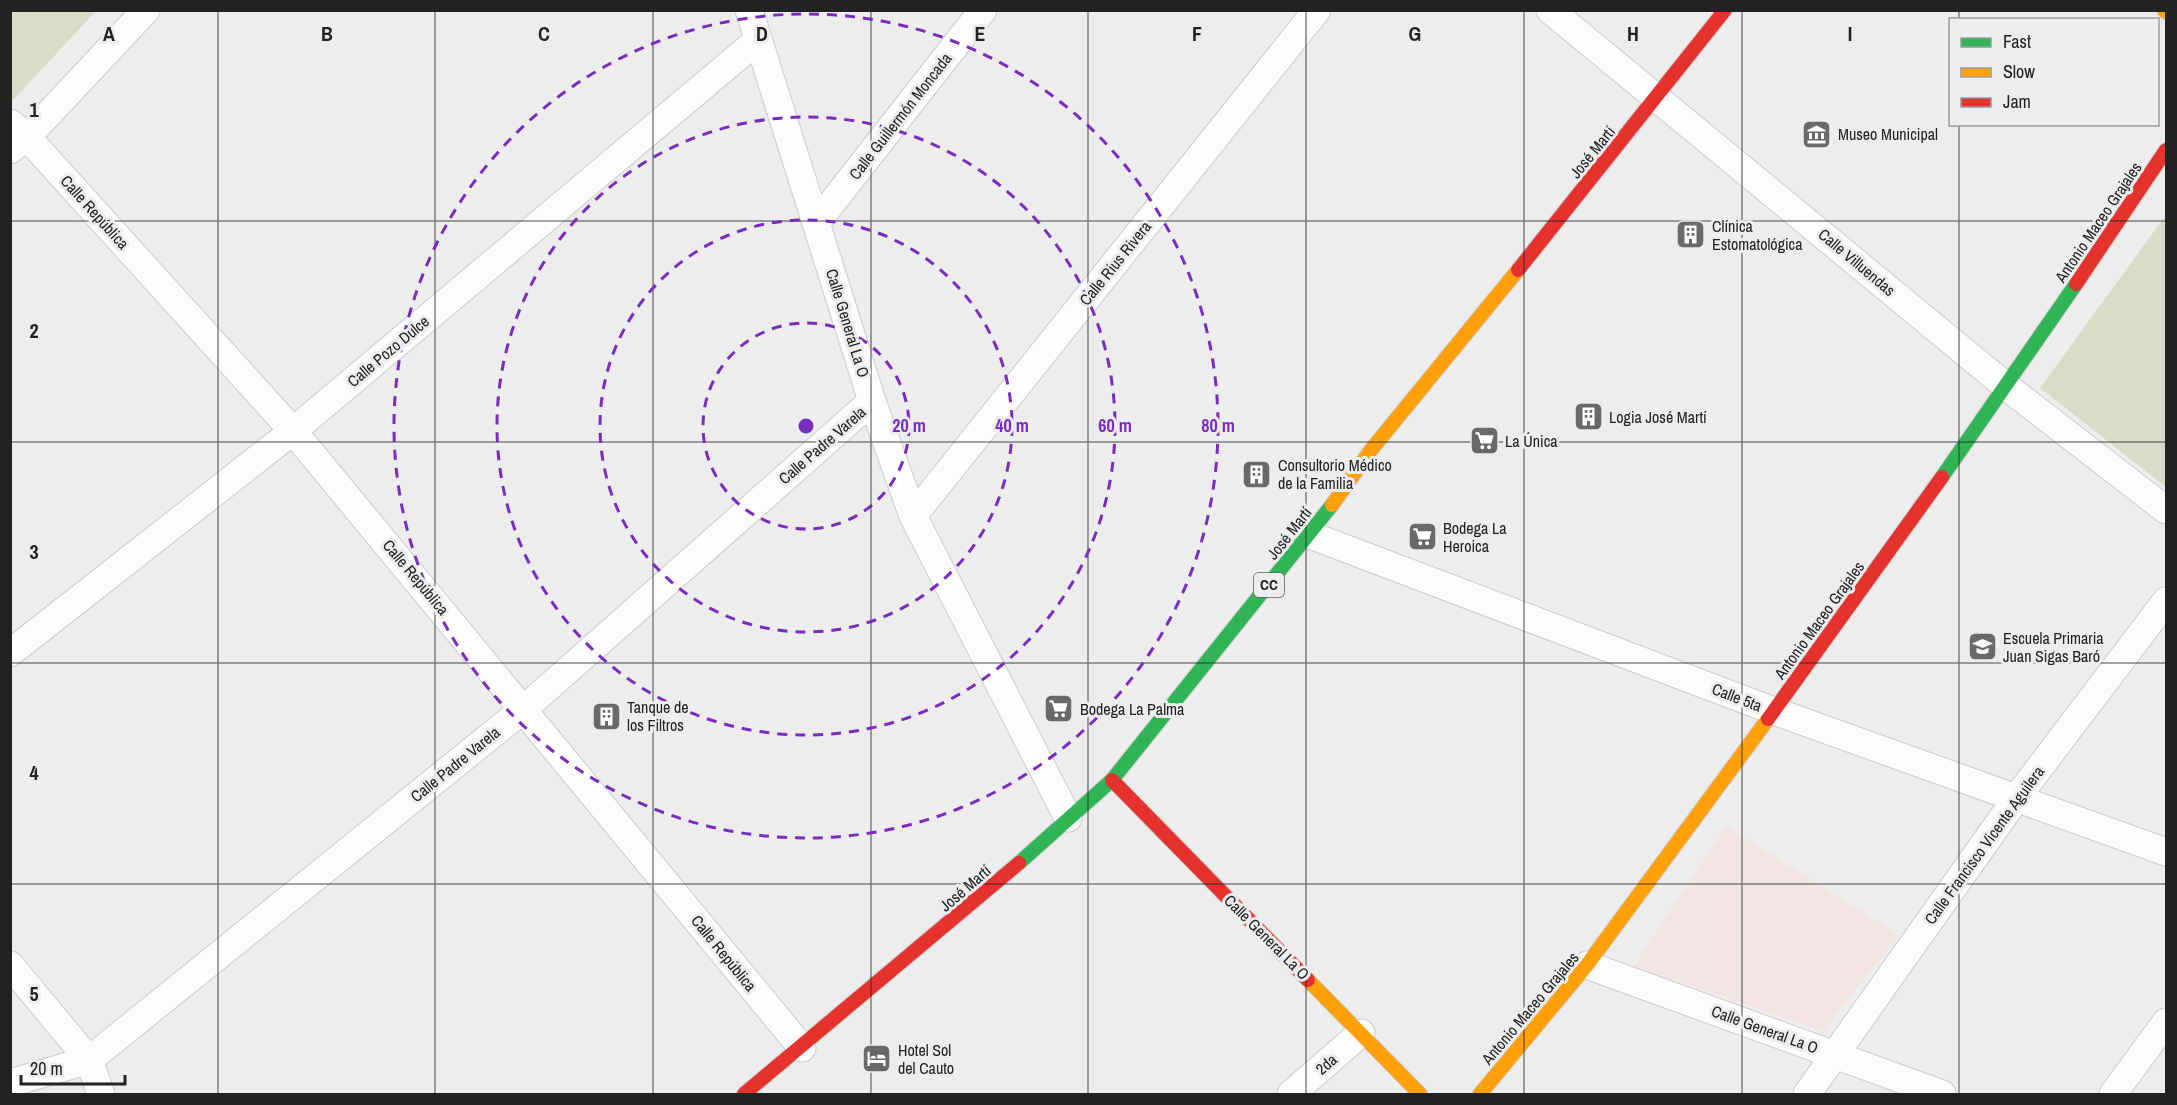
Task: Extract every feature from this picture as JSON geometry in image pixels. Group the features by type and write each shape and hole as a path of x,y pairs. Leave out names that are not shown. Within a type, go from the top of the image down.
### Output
{"main road":[{"name":"José Martí","path":"744,1095 994,886 1112,780 1310,535 1371,450 1658,97 1725,10"},
{"name":"Antonio Maceo Grajales","path":"1480,1095 1587,965 1774,711 2007,387 2166,150"},
{"name":"Calle General La O","path":"1112,780 1362,1033 1420,1095"}],"street":[{"path":"16,137 146,10"},
{"name":"Calle General La O","path":"749,10 872,401 913,516 1068,818"},
{"name":"Calle Guillermón Moncada","path":"817,222 983,10"},
{"name":"Calle Rius Rivera","path":"913,516 1317,10"},
{"name":"Calle Villuendas","path":"1550,10 2007,387 2166,510"},
{"name":"Calle Pozo Dulce","path":"10,653 293,431 758,40"},
{"name":"Calle República","path":"16,137 293,431 525,708 802,1048"},
{"name":"Calle Padre Varela","path":"10,1083 89,1060 525,708 872,401"},
{"name":"Calle 5ta","path":"1310,535 1774,711 2018,796 2166,852"},
{"name":"Calle Francisco Vicente Aguilera","path":"1808,1095 2018,796 2166,601"},
{"path":"10,965 89,1060 101,1095"},
{"name":"Calle General La O","path":"1587,965 1942,1095"},
{"path":"2113,1095 2166,1022"},
{"name":"2da","path":"1291,1095 1362,1033"}],"shaded area":[{"path":"1726,826 1899,935 1823,1031 1634,966"}],"green space":[{"path":"10,11 96,11 13,100 10,97"},
{"path":"2166,215 2166,487 2040,388"}],"traffic: fast":[{"path":"1942,477 2076,284"},
{"path":"1019,863 1112,780 1332,505"}],"traffic: slow":[{"path":"1332,505 1371,450 1518,270"},
{"path":"1480,1094 1587,965 1768,719"},
{"path":"1308,980 1420,1094"}],"traffic: jam":[{"path":"1518,270 1725,10"},
{"path":"2076,284 2166,150"},
{"path":"1768,719 1942,477"},
{"path":"1112,780 1308,980"},
{"path":"744,1094 1019,863"}],"place":[{"name":"Museo Municipal","path":"1817,134"},
{"name":"Clínica Estomatológica","path":"1691,235"},
{"name":"Logia José Martí","path":"1588,417"},
{"name":"La Única","path":"1484,441"},
{"name":"Consultorio Médico de la Familia","path":"1257,474"},
{"name":"Bodega La Heroica","path":"1422,537"},
{"name":"Escuela Primaria Juan Sigas Baró","path":"1982,647"},
{"name":"Bodega La Palma","path":"1059,709"},
{"name":"Tanque de los Filtros","path":"606,716"},
{"name":"Hotel Sol del Cauto","path":"877,1059"}]}
